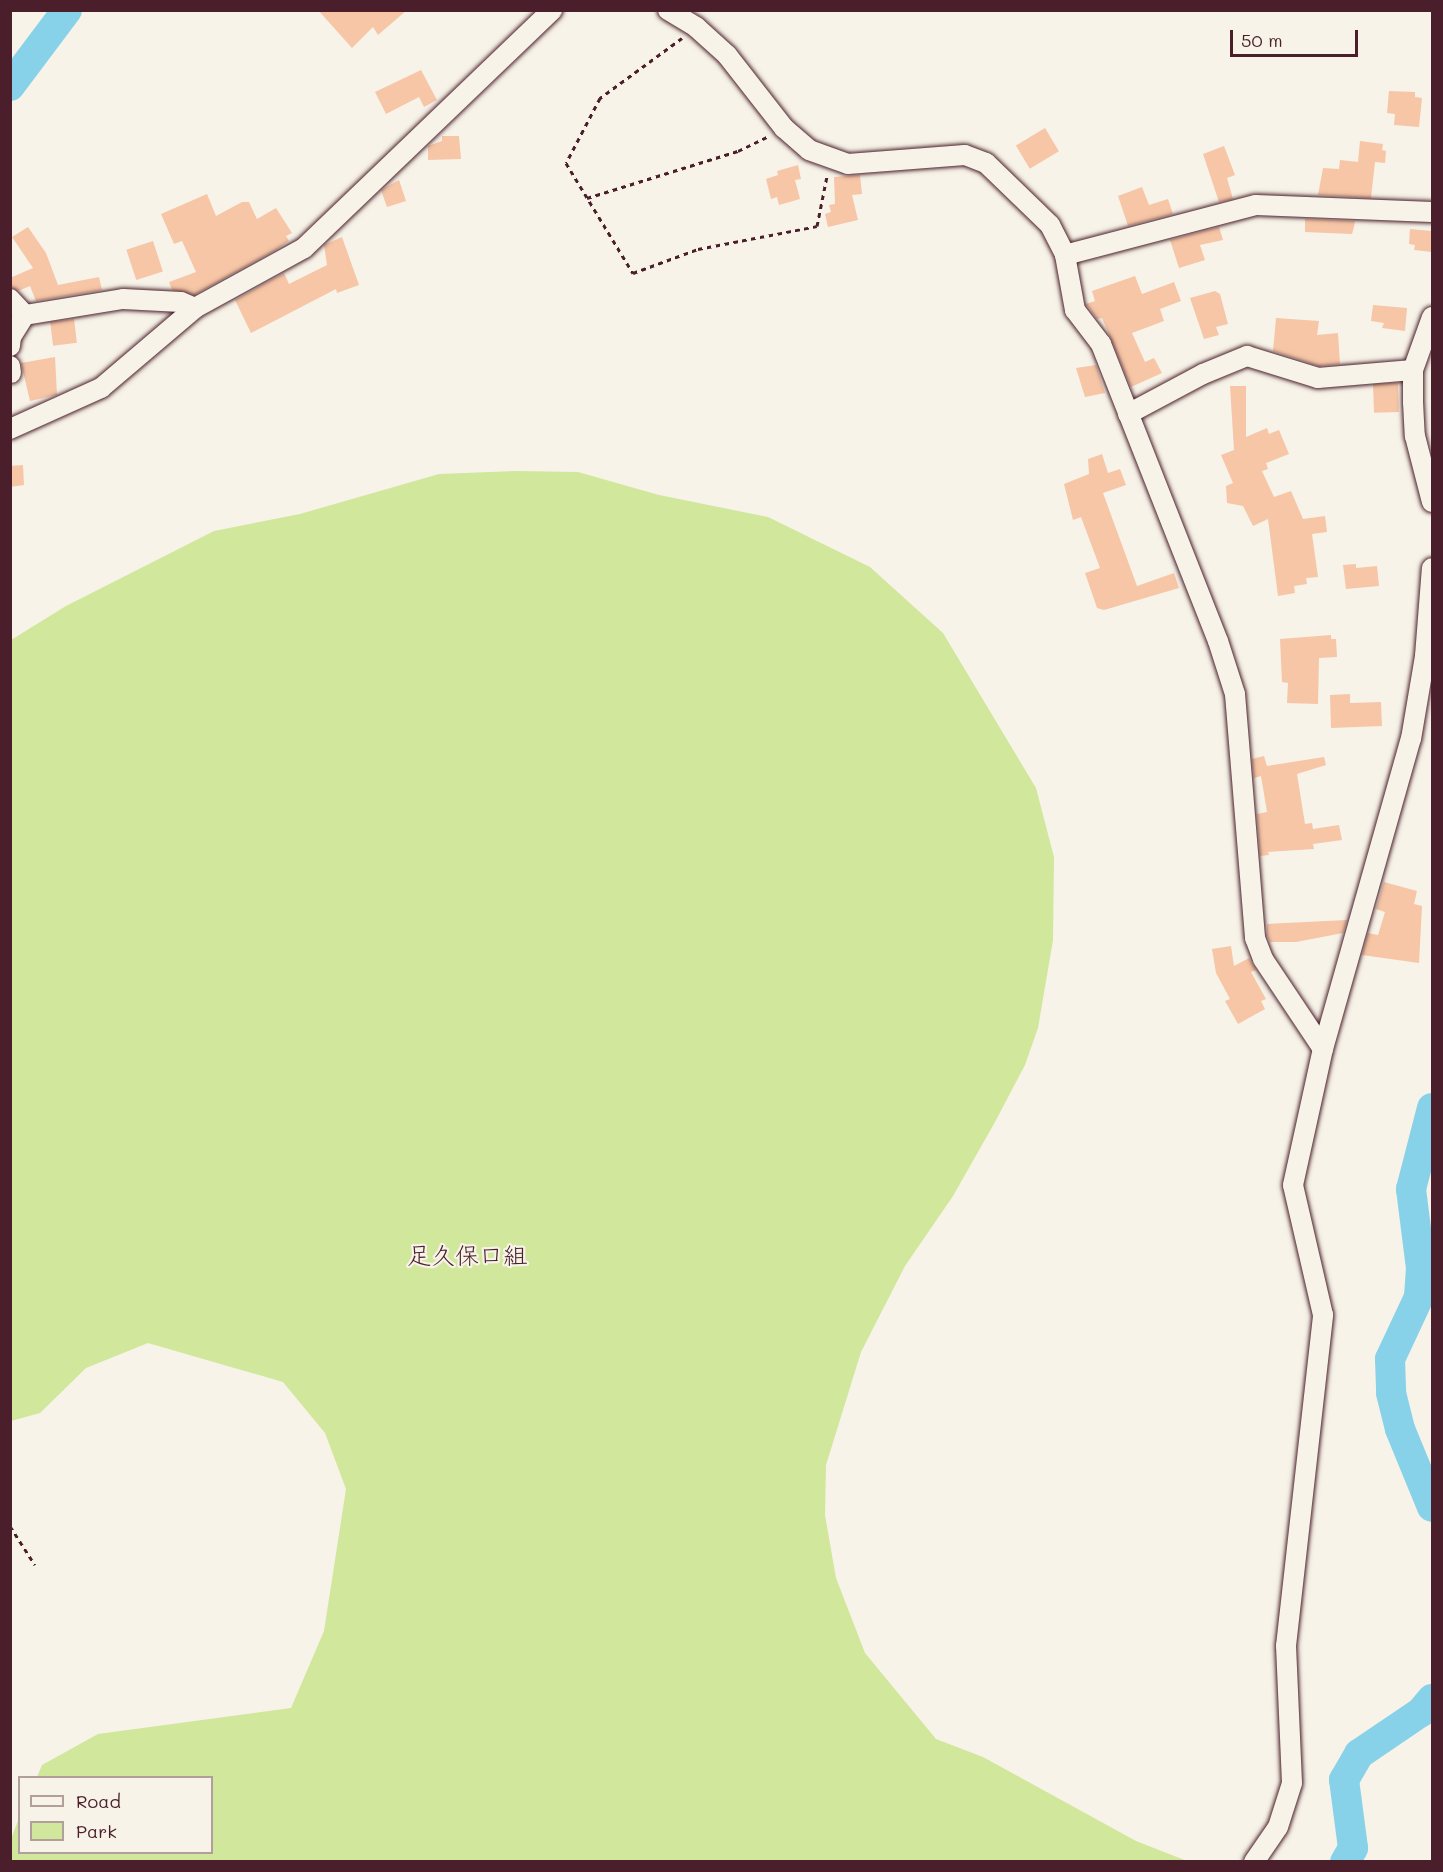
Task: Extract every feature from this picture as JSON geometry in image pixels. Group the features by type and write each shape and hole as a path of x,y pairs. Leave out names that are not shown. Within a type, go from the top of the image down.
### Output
{"street":[{"path":"10,429 101,388 195,308 304,248 552,10"},
{"path":"668,10 696,27 727,55 784,128 809,150 848,164 965,155 986,163 1050,225 1065,255 1075,310 1101,344 1218,641 1234,694 1255,938 1263,959 1323,1048"},
{"path":"1065,255 1256,205 1432,212"},
{"path":"10,299 26,315"},
{"path":"10,346 11,337 26,315 123,299 181,302 195,308"},
{"path":"1432,317 1413,369 1415,436 1432,502"},
{"path":"1128,414 1203,374 1247,356 1318,378 1413,369"},
{"path":"10,366 11,373"},
{"path":"1254,1862 1278,1827 1292,1784 1286,1646 1323,1315 1293,1185 1323,1048 1411,739 1425,656 1432,568"}],"path":[{"path":"696,27 600,98 566,163 633,273 698,249 817,226 830,159"},
{"path":"587,198 738,151 784,128"},
{"path":"10,1526 35,1565"}],"green space":[{"path":"516,471 578,472 659,495 768,517 870,567 943,633 1036,788 1054,857 1053,940 1038,1028 1025,1065 995,1122 953,1196 905,1266 861,1352 826,1465 825,1515 836,1578 865,1653 936,1739 983,1757 1136,1841 1187,1861 11,1861 11,1839 18,1821 18,1854 213,1854 213,1776 37,1776 42,1765 98,1734 291,1708 324,1631 346,1489 325,1433 283,1382 148,1343 86,1368 40,1413 11,1421 11,640 66,606 214,531 300,514 439,474"}],"building":[{"path":"318,10 407,10 378,35 373,27 352,48"},
{"path":"421,70 437,100 424,107 419,97 386,114 375,92"},
{"path":"1389,91 1415,92 1415,97 1422,98 1419,127 1394,125 1395,114 1387,113"},
{"path":"1045,128 1059,151 1030,169 1016,146"},
{"path":"442,136 459,136 461,159 428,160 428,146 442,141"},
{"path":"1360,141 1383,144 1382,150 1386,151 1385,163 1375,162 1371,198 1318,195 1323,168 1339,169 1340,160 1358,162"},
{"path":"1224,146 1235,175 1227,178 1233,199 1219,202 1203,154"},
{"path":"798,165 801,179 795,180 800,199 779,205 777,197 771,199 766,179 778,175 777,171"},
{"path":"860,175 862,194 852,195 858,220 828,227 825,214 831,212 829,205 835,204 834,177"},
{"path":"399,180 406,201 387,207 381,190"},
{"path":"1142,187 1149,205 1168,199 1173,214 1128,226 1118,196"},
{"path":"207,194 216,216 242,202 249,202 257,219 276,208 292,233 286,236 289,241 274,251 194,295 172,290 169,282 196,272 182,241 174,244 161,214"},
{"path":"1305,219 1355,221 1352,234 1305,232"},
{"path":"28,227 46,253 58,285 99,277 102,290 36,301 30,286 18,291 10,287 10,278 33,268 12,237"},
{"path":"1219,227 1223,240 1200,245 1205,260 1179,268 1170,240"},
{"path":"1410,229 1432,231 1432,252 1414,250 1415,245 1409,244"},
{"path":"342,237 359,285 337,293 336,289 251,333 235,300 284,273 289,284 327,265 324,245"},
{"path":"153,241 163,271 136,280 126,250"},
{"path":"1135,276 1142,294 1174,282 1181,301 1160,309 1164,321 1132,333 1145,362 1154,358 1162,373 1131,387 1102,318 1097,319 1086,304 1095,301 1092,291"},
{"path":"1215,291 1220,294 1228,324 1216,327 1219,335 1204,339 1190,298"},
{"path":"1373,305 1407,308 1405,331 1382,328 1384,323 1371,321"},
{"path":"1276,318 1319,321 1317,335 1338,333 1340,364 1319,366 1273,351"},
{"path":"74,319 77,343 53,346 50,322"},
{"path":"55,357 57,395 30,401 21,363"},
{"path":"1096,365 1105,393 1085,397 1076,368"},
{"path":"1398,383 1399,412 1374,413 1373,384"},
{"path":"1230,386 1246,386 1246,437 1267,428 1269,434 1279,430 1289,454 1266,463 1268,469 1262,471 1274,497 1291,491 1303,519 1325,516 1327,532 1312,534 1318,577 1306,578 1307,584 1294,586 1295,593 1278,596 1268,519 1253,526 1243,506 1227,503 1226,486 1233,483 1221,455 1234,450"},
{"path":"1102,454 1108,473 1120,469 1126,485 1103,493 1137,586 1174,573 1179,588 1104,610 1097,608 1085,573 1100,568 1081,517 1073,520 1064,484 1089,474 1088,459"},
{"path":"23,465 24,485 10,487 10,466"},
{"path":"1356,564 1356,568 1377,566 1379,586 1346,589 1343,565"},
{"path":"1331,635 1331,639 1336,639 1337,657 1319,658 1318,704 1287,703 1288,683 1282,682 1280,639"},
{"path":"1350,694 1350,703 1381,702 1382,726 1331,728 1330,695"},
{"path":"1264,756 1267,766 1324,757 1326,765 1297,774 1305,824 1312,823 1313,829 1339,825 1342,840 1313,844 1314,849 1268,852 1269,855 1260,856 1257,814 1267,812 1261,776 1254,778 1252,759"},
{"path":"1384,882 1417,891 1414,904 1422,906 1419,963 1362,955 1368,933 1378,935 1385,912 1376,909"},
{"path":"1347,920 1343,933 1296,942 1270,942 1267,935 1267,924"},
{"path":"1231,946 1234,966 1249,958 1256,970 1251,972 1266,999 1261,1001 1265,1009 1238,1024 1225,1001 1230,999 1216,973 1212,949"}],"waterway":[{"path":"10,86 67,10"},
{"path":"1432,1108 1411,1189 1421,1268 1419,1297 1390,1359 1391,1393 1400,1429 1432,1507"},
{"path":"1345,1862 1353,1848 1344,1780 1359,1754 1421,1712 1432,1699"}],"district":[{"name":"足久保口組","path":"467,1255"}]}
